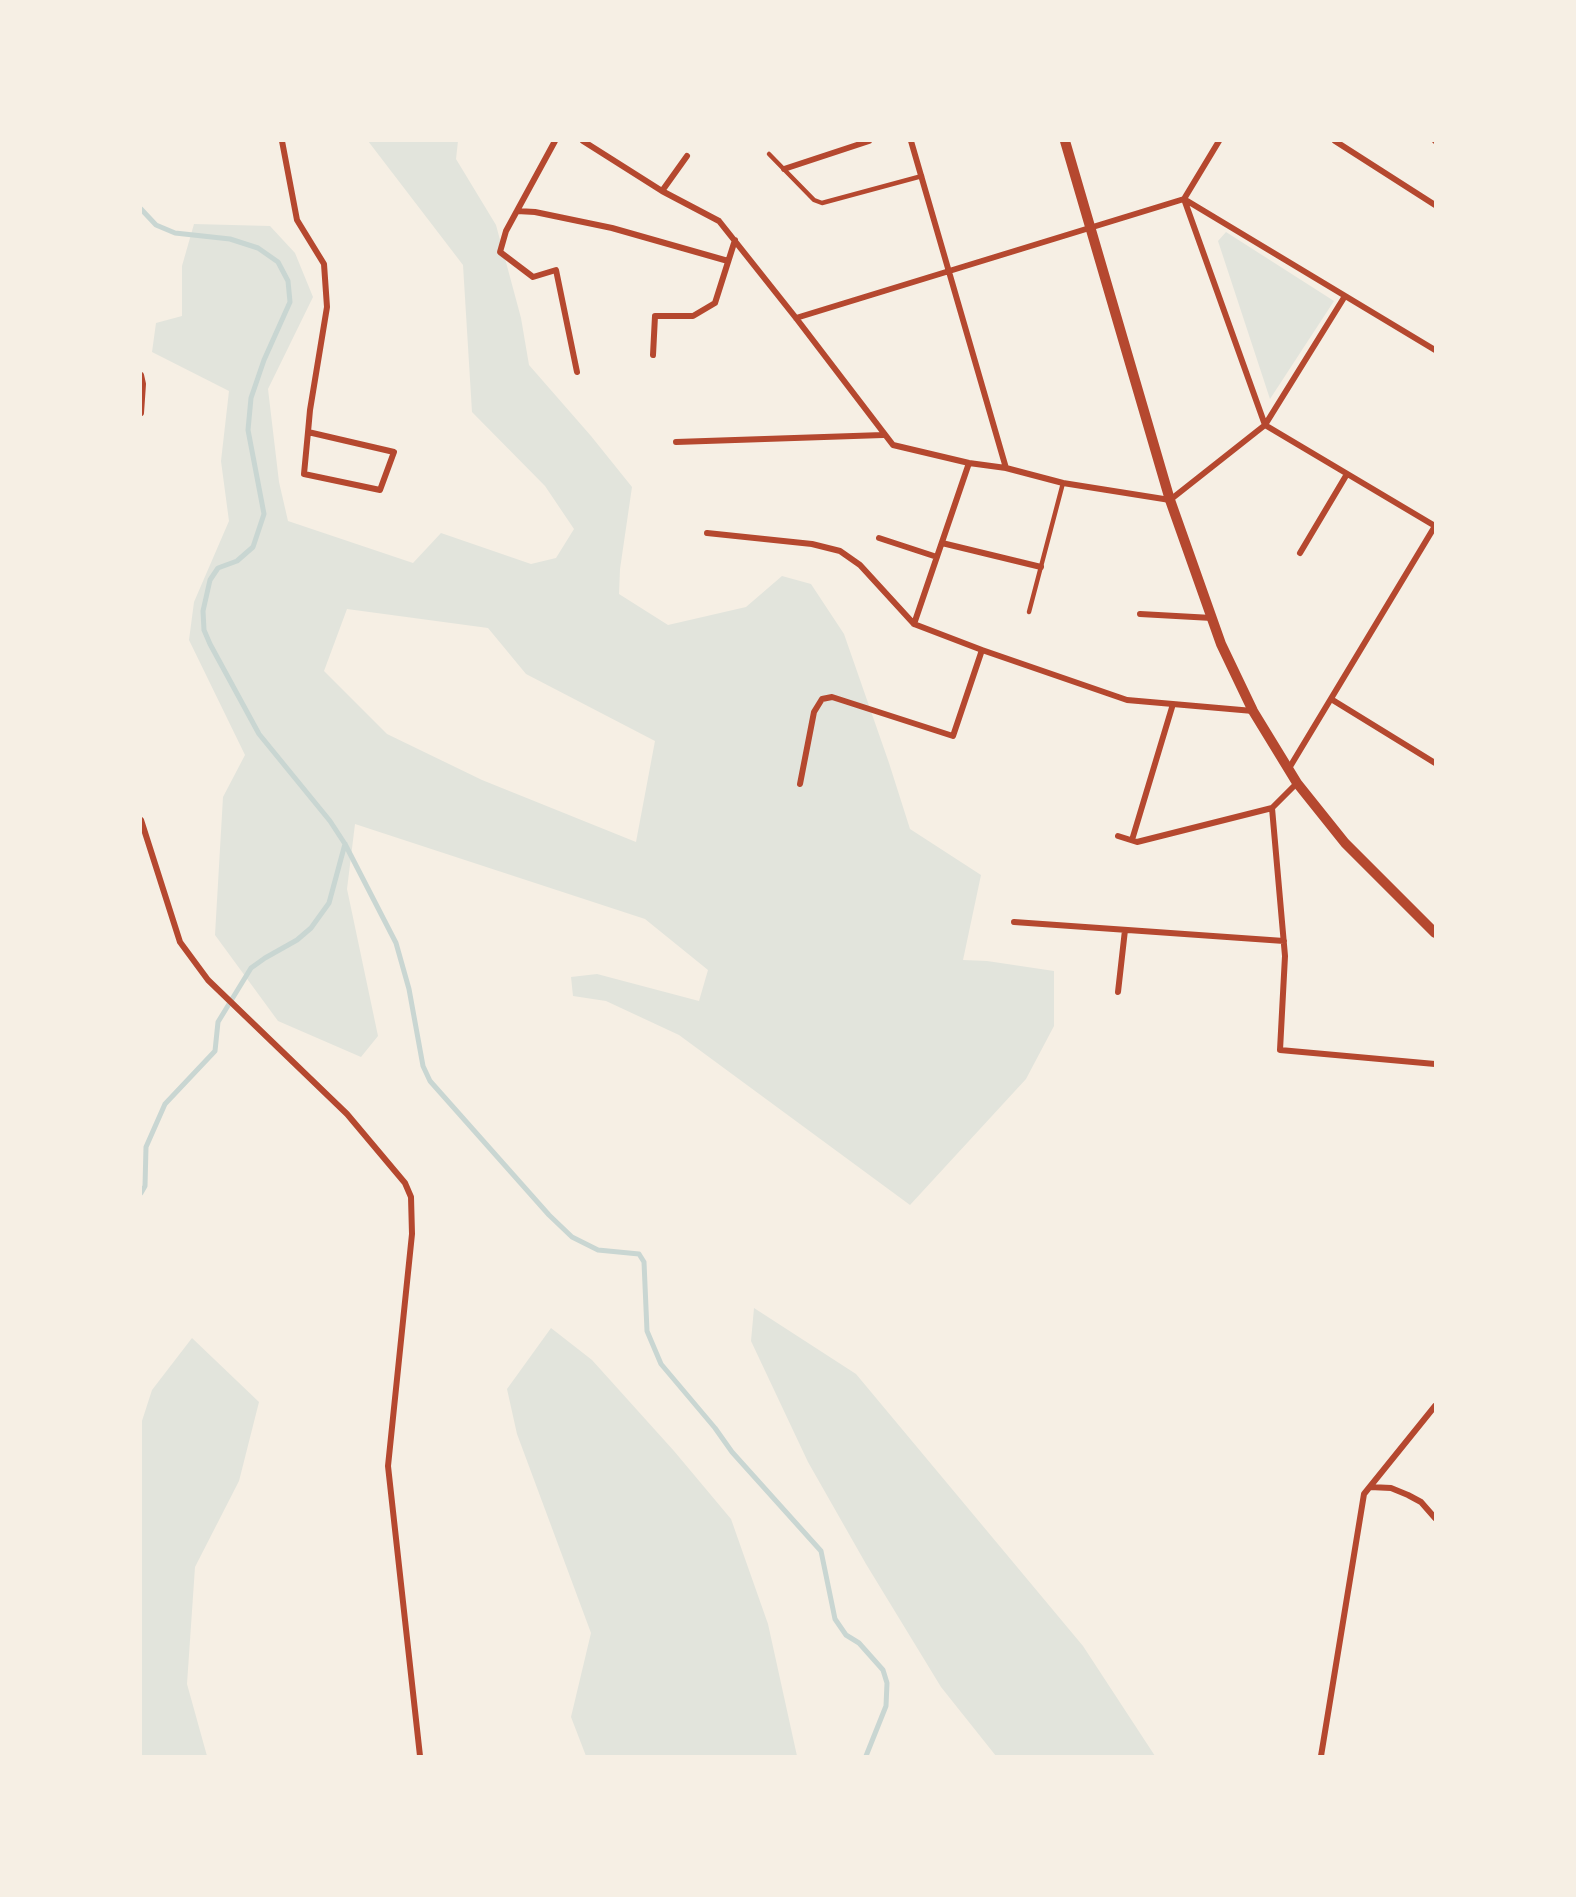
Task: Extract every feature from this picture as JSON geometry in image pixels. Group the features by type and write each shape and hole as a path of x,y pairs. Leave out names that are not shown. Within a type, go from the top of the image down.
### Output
{"street":[{"path":"282,141 297,220 324,264 327,308 308,432 304,474 380,490 394,452 308,432"},
{"path":"555,141 506,231 500,252 533,277 556,270 577,372"},
{"path":"582,141 662,191 719,221 893,445 969,464 1006,468 1063,483 1170,500 1265,425 1345,296"},
{"path":"784,170 869,141"},
{"path":"911,141 1006,468"},
{"path":"1065,141 1170,500 1221,644 1253,711 1297,783 1345,843 1435,933"},
{"path":"796,318 1184,199 1219,141"},
{"path":"1335,141 1435,205"},
{"path":"662,191 687,156"},
{"path":"1184,199 1435,350"},
{"path":"1184,199 1265,425 1435,526 1288,770"},
{"path":"517,211 535,212 612,228 728,261"},
{"path":"653,355 654,316 693,316 716,303 735,240"},
{"path":"141,375 144,384 141,412"},
{"path":"676,442 884,435"},
{"path":"914,624 969,464"},
{"path":"1300,553 1347,474"},
{"path":"707,533 812,544 840,551 860,565 914,624 982,651 1127,700 1253,711"},
{"path":"879,538 937,557"},
{"path":"942,543 1041,567"},
{"path":"1140,614 1212,618"},
{"path":"800,784 814,712 822,699 832,697 953,736 982,651"},
{"path":"1330,699 1435,763"},
{"path":"1132,840 1173,704"},
{"path":"1118,836 1137,842 1272,808 1297,783"},
{"path":"1272,808 1286,956 1280,1050 1435,1064"},
{"path":"141,820 180,942 208,980 346,1114 405,1183 411,1197 412,1234 388,1466 420,1756"},
{"path":"1014,922 1284,941"},
{"path":"1118,992 1125,930"},
{"path":"1321,1756 1364,1494 1435,1406"},
{"path":"1370,1487 1391,1488 1408,1495 1421,1502 1435,1518"}],"lane":[{"path":"769,154 814,200 822,203 922,176"},
{"path":"1029,612 1063,483"}],"shaded area":[{"path":"368,141 458,141 456,159 496,225 521,318 529,365 632,487 620,569 619,594 668,625 746,607 782,576 811,584 844,634 910,829 981,875 963,960 987,961 1054,971 1054,1026 1026,1079 910,1205 679,1035 606,1001 573,996 571,977 597,974 699,1001 708,970 645,919 355,824 347,889 378,1036 361,1057 278,1021 215,935 223,797 245,755 189,640 194,602 229,521 221,461 229,391 152,352 156,323 182,316 182,266 194,224 270,226 295,253 313,297 268,389 279,482 288,521 413,563 441,533 531,564 556,558 574,529 545,486 472,412 463,265","holes":["347,609 488,628 526,674 655,741 636,842 482,780 387,734 324,671"]},
{"path":"1226,232 1334,301 1270,399 1218,241"},
{"path":"754,1308 856,1374 1083,1646 1155,1756 996,1756 941,1687 866,1564 808,1462 751,1341"},
{"path":"551,1328 592,1360 674,1451 731,1519 768,1624 797,1756 586,1756 571,1717 591,1633 517,1434 507,1389"},
{"path":"192,1338 259,1402 239,1481 195,1567 187,1684 207,1756 141,1756 141,1424 152,1390"}],"waterway":[{"path":"141,209 156,225 175,233 230,239 258,248 278,262 288,281 290,302 264,360 251,398 248,430 264,514 253,547 237,561 218,568 210,580 203,611 204,630 210,644 259,734 330,821 345,844 396,943 409,989 423,1066 430,1081 549,1215 572,1237 598,1250 639,1254 644,1262 647,1331 661,1364 715,1428 732,1452 821,1551 835,1619 846,1635 859,1643 883,1670 887,1683 886,1706 866,1756"},
{"path":"141,1193 145,1186 146,1147 165,1104 215,1051 218,1022 251,968 297,940 311,928 329,903 345,844"}]}
